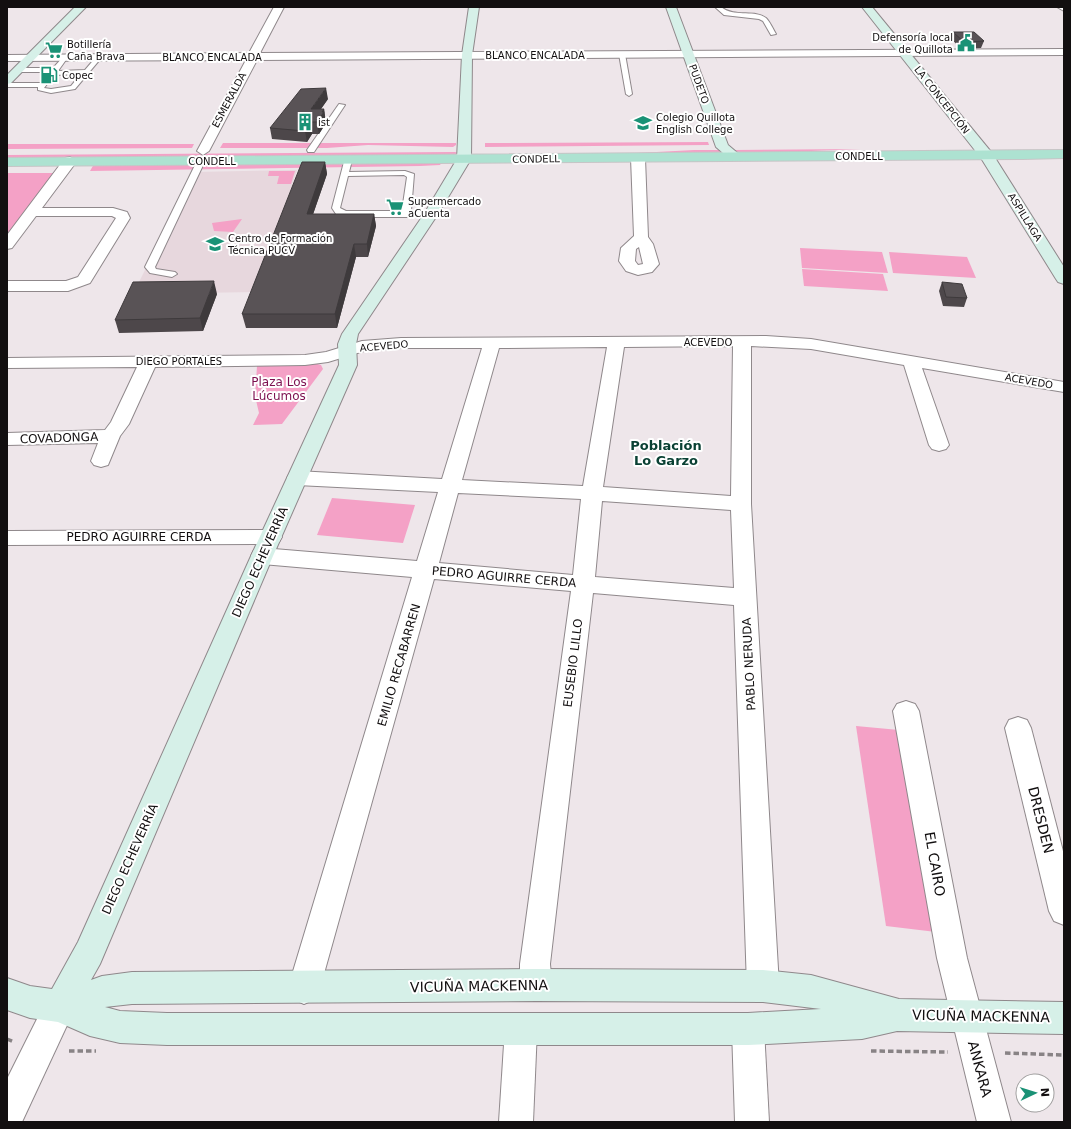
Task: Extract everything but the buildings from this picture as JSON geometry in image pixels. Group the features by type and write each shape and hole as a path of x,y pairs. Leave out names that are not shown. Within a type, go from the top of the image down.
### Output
{"main road":[{"path":"7,81 81,7"},
{"path":"464,155 467,55 474,7"},
{"name":"PUDETO","path":"670,7 722,147"},
{"name":"LA CONCEPCIÓN","path":"866,7 983,151"},
{"name":"CONDELL","path":"7,162 202,156 311,150 464,155 638,158 983,151 1064,146"},
{"path":"722,147 735,156"},
{"name":"CONDELL","path":"7,152 348,160 722,147 983,151 1064,154"},
{"name":"ASPILLAGA","path":"983,151 1064,279"},
{"name":"DIEGO ECHEVERRÍA","path":"60,1006 92,946 266,547 348,365 349,350 347,344 350,334 431,214 464,155"},
{"name":"VICUÑA MACKENNA","path":"60,1006 102,992 132,988 304,988 536,985 763,986 811,991 853,1001 897,1015"},
{"name":"VICUÑA MACKENNA","path":"7,994 30,1002 60,1006 90,1020 120,1027 167,1030 748,1029 862,1023 897,1015 1064,1018"}],"street":[{"name":"ESMERALDA","path":"202,156 252,56 279,7"},
{"name":"BLANCO ENCALADA","path":"7,58 1064,52"},
{"path":"638,158 641,237"},
{"path":"7,245 70,161"},
{"path":"7,286 68,286 78,284 84,280 123,218 122,215 113,212 32,212"},
{"name":"ACEVEDO","path":"349,350 383,344 492,342 780,342 811,344 1064,387"},
{"name":"EMILIO RECABARREN","path":"304,988 492,342"},
{"name":"EUSEBIO LILLO","path":"536,985 536,964 583,584 592,493 616,342"},
{"name":"PABLO NERUDA","path":"742,342 741,504 763,986"},
{"name":"DIEGO PORTALES","path":"7,363 305,360 349,350"},
{"path":"101,461 111,435 120,424 149,361"},
{"path":"911,361 939,445"},
{"name":"COVADONGA","path":"7,439 95,437 111,435"},
{"path":"297,478 450,484 741,504"},
{"name":"PEDRO AGUIRRE CERDA","path":"7,538 266,547 426,571 746,598"},
{"name":"EL CAIRO","path":"906,711 952,958 967,1016"},
{"name":"DRESDEN","path":"1018,728 1064,911"},
{"name":"DIEGO ECHEVERRÍA","path":"7,1116 60,1006"},
{"name":"ANKARA","path":"967,1016 994,1122"},
{"path":"516,1122 521,1029"},
{"path":"748,1029 752,1122"}],"lane":[{"path":"718,7 726,14 760,17 765,20 773,34"},
{"path":"622,54 629,94"},
{"path":"65,58 42,85 40,88 42,90 71,89 75,87 98,57"},
{"path":"18,70 87,72"},
{"path":"7,85 42,85"},
{"path":"311,150 341,105"},
{"path":"172,274 153,271 150,266 202,156"},
{"path":"348,160 336,208 339,212 345,214 431,214"},
{"path":"345,174 405,173 411,176 406,214"}],"shaded area":[{"name":"Centro de Formación Técnica PUCV","path":"297,170 257,292 133,294 194,172"}],"green space":[{"path":"708,142 709,145 485,147 485,143"},
{"path":"223,143 456,143 456,145 453,147 368,145 327,148 220,148"},
{"path":"7,144 194,144 192,148 7,149"},
{"path":"861,149 740,154 733,151 734,150"},
{"path":"719,150 724,154 600,155"},
{"path":"455,152 461,154 456,157 7,159 7,155"},
{"path":"218,162 258,165 442,162 440,165 420,166 90,171 94,164"},
{"path":"269,171 295,171 291,184 277,184 279,176 268,176"},
{"path":"7,173 58,173 7,238"},
{"path":"242,219 233,232 214,231 212,223"},
{"path":"800,248 882,252 888,273 802,268"},
{"path":"889,252 967,257 976,278 893,273"},
{"path":"802,269 883,274 888,291 804,286"},
{"name":"Plaza Los Lúcumos","path":"314,363 321,365 323,369 282,424 253,425 259,413 255,396 257,366"},
{"path":"332,498 415,505 403,543 317,535"},
{"path":"856,726 899,730 936,932 886,926"}],"place":[{"name":"Defensoría local de Quillota","path":"966,43"},
{"name":"Botillería Caña Brava","path":"54,50"},
{"name":"Copec","path":"49,75"},
{"name":"ist","path":"305,122"},
{"name":"Colegio Quillota English College","path":"643,123"},
{"name":"Supermercado aCuenta","path":"395,207"},
{"name":"Centro de Formación Técnica PUCV","path":"215,244"}],"district":[{"name":"Población Lo Garzo","path":"666,452"}]}
